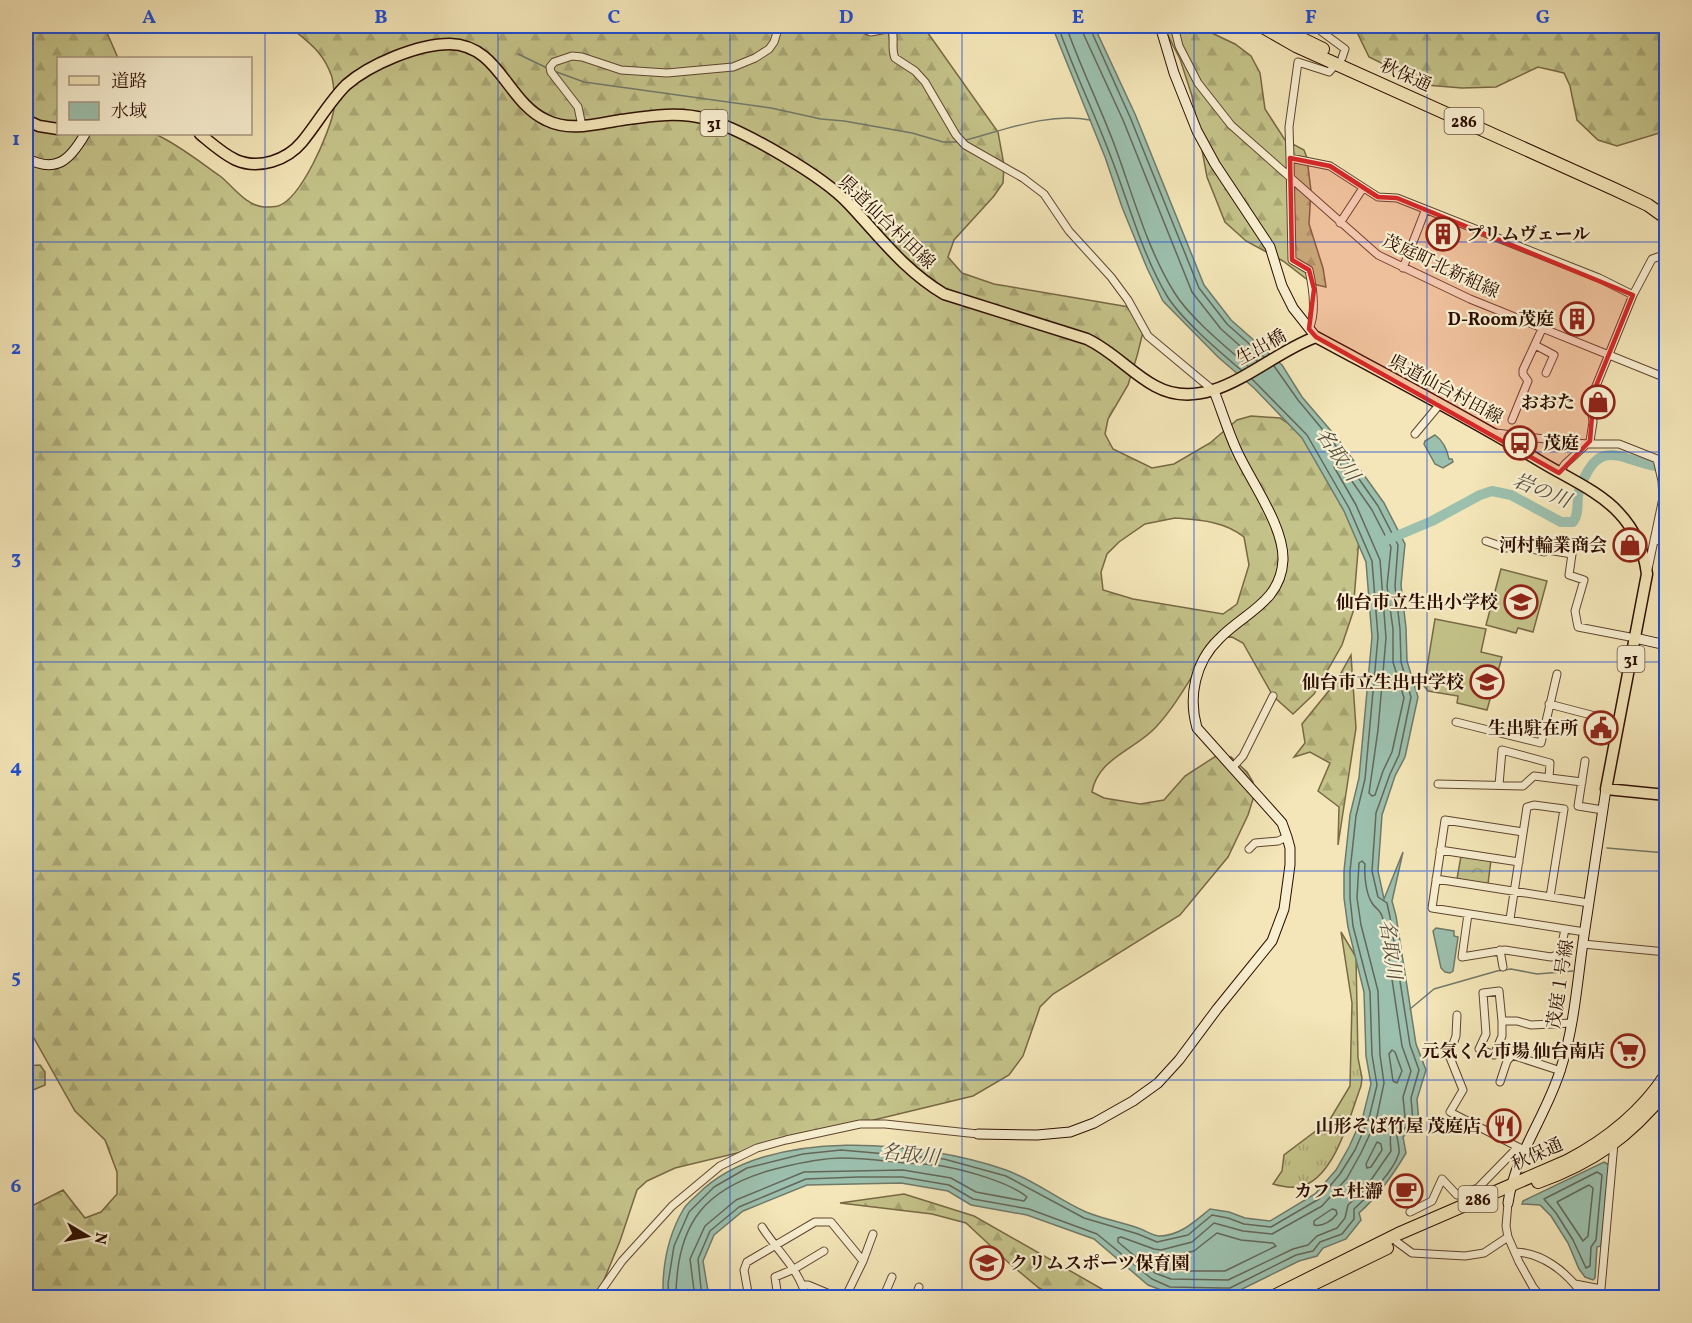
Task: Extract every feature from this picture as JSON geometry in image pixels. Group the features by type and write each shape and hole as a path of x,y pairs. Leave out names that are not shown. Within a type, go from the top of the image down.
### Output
{"highway":[{"name":"秋保通","path":"1261,26 1296,46 1339,61 1641,193 1666,209"},
{"name":"秋保通","path":"1276,26 1339,61 1648,205 1666,218"},
{"name":"秋保通","path":"1270,1298 1369,1247 1511,1189 1574,1168 1626,1133 1661,1098 1666,1075"},
{"name":"秋保通","path":"1288,1298 1397,1242 1588,1150 1661,1098"}],"main road":[{"name":"県道仙台村田線","path":"201,135 236,160 249,164 278,160 300,144 329,105 346,86 360,75 395,57 441,44 464,45 480,53 494,65 529,110 544,120 566,126 582,126 663,115 706,119 738,132 803,169 834,190 903,264 925,283 944,294 1087,339 1104,347 1154,386 1168,392 1187,394 1214,391 1230,383"},
{"path":"26,120 39,126 57,129"},
{"name":"生出橋","path":"1230,383 1311,335"},
{"name":"県道仙台村田線","path":"1311,335 1494,433 1562,474"},
{"name":"31","path":"1562,474 1619,513 1633,532 1641,549 1647,574 1606,789"},
{"path":"1606,789 1666,795"}],"street":[{"path":"582,126 578,107 551,69 554,62 572,56 621,70 667,73 733,67 769,49 777,36 779,26"},
{"path":"596,1298 635,1247 672,1206 720,1166 757,1148 860,1124 885,1124 978,1134 1037,1135 1070,1132 1111,1114 1158,1083 1179,1060 1272,941 1284,909 1290,848 1281,823 1197,728 1192,711 1196,679 1204,660 1218,639 1260,607 1272,594 1283,562 1282,542 1264,502 1236,451 1214,391 1148,336 1112,277 1069,231 1044,194 1023,178 963,142 925,82 915,71 895,58 892,50 891,27 871,32 856,26"},
{"path":"1160,26 1174,73 1197,131 1215,164 1270,247 1282,286 1311,335"},
{"name":"茂庭町北新組線","path":"1174,26 1179,46 1198,83 1231,125 1378,255 1470,299 1666,378"},
{"path":"1311,335 1314,289 1309,270 1292,260 1289,127 1298,62 1329,72 1339,61 1345,49 1314,26"},
{"path":"26,158 37,164 48,166 59,163 69,156 84,135"},
{"path":"1290,158 1330,166 1378,197 1397,198 1599,278 1633,295"},
{"path":"1340,223 1363,188"},
{"path":"1403,268 1425,211"},
{"path":"1562,474 1565,464 1590,441 1593,422 1591,405 1608,355 1633,295 1652,259 1666,254"},
{"path":"1512,420 1528,381 1522,374 1523,370 1542,329"},
{"path":"1535,345 1554,355 1546,373"},
{"path":"1415,434 1440,404"},
{"path":"1494,433 1586,444 1619,444 1657,461 1666,459"},
{"path":"1647,574 1663,498 1657,461"},
{"path":"1654,540 1666,540"},
{"path":"1486,541 1506,548 1508,543 1544,552 1548,550 1572,554 1569,575 1584,580 1575,611 1578,627 1666,645"},
{"path":"1456,722 1541,743 1557,674"},
{"path":"1233,768 1243,756 1273,696"},
{"path":"1549,704 1618,722"},
{"path":"1499,785 1502,750 1550,763 1549,778"},
{"path":"1585,761 1578,806 1603,810"},
{"path":"1438,784 1523,786 1534,776 1582,782"},
{"name":"茂庭１号線","path":"1511,1189 1521,1148 1548,1104 1561,1071 1572,1023 1606,789"},
{"path":"1510,920 1527,807 1534,805 1564,809 1550,897"},
{"path":"1523,832 1445,820 1432,908 1585,933"},
{"path":"1249,849 1255,843 1278,841 1287,837"},
{"path":"1440,850 1519,862"},
{"path":"1436,879 1589,903"},
{"path":"1468,914 1461,957 1500,950 1551,957 1560,954 1565,929"},
{"path":"1583,944 1666,952"},
{"path":"1500,950 1503,967"},
{"path":"1499,991 1502,1021 1502,1036 1494,1055 1479,1049 1486,1034 1483,993 1499,991"},
{"path":"1410,1212 1432,1201 1442,1179 1457,1195 1478,1188 1521,1148 1450,1112 1463,1090 1449,1055 1456,1036 1456,1015"},
{"path":"1502,1021 1517,1021 1531,1025 1572,1023"},
{"path":"1500,1082 1507,1061 1512,1055 1561,1071"},
{"path":"1575,1284 1601,1289 1614,1142"},
{"path":"1511,1189 1506,1226 1509,1237 1519,1262 1542,1298"},
{"path":"749,1298 744,1270 747,1262 814,1222 831,1222 863,1261"},
{"path":"762,1227 774,1246 794,1269 804,1286 806,1298"},
{"path":"845,1298 873,1234"},
{"path":"1397,1242 1412,1253 1465,1256 1484,1252 1509,1237"},
{"path":"778,1298 774,1277 794,1269 824,1251"},
{"path":"1516,1252 1527,1252 1543,1259 1565,1273 1580,1292 1615,1298"},
{"path":"883,1298 892,1277"},
{"path":"804,1286 808,1285 839,1298"},
{"path":"915,1298 919,1287"}],"highlighted area":[{"path":"1290,158 1330,166 1378,197 1397,198 1633,295 1594,391 1590,441 1559,473 1316,337 1309,329 1314,289 1309,270 1292,260"}],"green space":[{"path":"26,26 104,26 118,57 57,57 57,135 157,135 220,176 251,203 264,207 278,206 287,201 296,191 321,148 334,109 332,77 324,60 315,48 289,26 923,26 998,132 1004,165 1003,183 954,240 948,257 962,273 994,284 1129,307 1140,314 1144,328 1137,356 1128,385 1108,419 1105,434 1113,449 1152,468 1174,464 1210,443 1237,420 1251,416 1280,418 1305,435 1361,514 1353,612 1342,645 1314,694 1293,714 1273,696 1243,643 1232,637 1217,638 1165,717 1147,735 1109,763 1096,780 1092,792 1104,798 1140,804 1164,800 1185,776 1216,756 1231,757 1247,772 1253,782 1254,796 1248,815 1228,857 1180,915 1053,994 1040,1007 1023,1056 1009,1075 973,1096 675,1168 647,1181 637,1190 620,1241 597,1297 26,1297 26,1209 63,1190 85,1218 101,1212 117,1194 117,1172 105,1140 75,1111 26,1024 32,968 26,901","holes":["1175,518 1220,524 1244,537 1249,565 1237,604 1223,614 1133,599 1103,590 1101,572 1107,554 1119,542 1145,524"]},
{"path":"1163,26 1197,26 1235,44 1251,56 1260,73 1265,109 1285,140 1304,150 1307,158 1311,191 1309,224 1323,268 1326,287 1313,284 1283,261 1246,241 1225,222 1207,177 1192,96 1180,59"},
{"path":"1354,26 1666,26 1666,131 1617,146 1598,140 1577,120 1570,86 1564,73 1538,67 1496,87 1462,88 1426,85 1369,57"},
{"path":"1501,569 1547,581 1533,632 1518,628 1516,633 1486,625"},
{"path":"1435,619 1486,629 1481,652 1502,657 1487,710 1457,703 1458,696 1428,691 1424,686"},
{"path":"1351,655 1356,728 1338,845 1339,807 1318,791 1330,763 1310,752 1294,757 1305,743 1302,724 1336,682"},
{"path":"1461,856 1491,860 1488,884 1457,879"},
{"path":"1341,932 1356,957 1358,1058 1362,1078 1361,1086 1347,1127 1325,1169 1305,1185 1285,1187 1273,1184 1282,1171 1284,1155 1329,1121 1350,1086 1352,1003"},
{"path":"40,1065 45,1072 45,1085 26,1093 26,1066"},
{"path":"904,1194 974,1216 1116,1297 1053,1297 1055,1296 1039,1288 1010,1264 966,1223 932,1214 840,1203"}],"water":[{"name":"名取川","path":"1052,26 1094,26 1135,114 1204,285 1231,320 1282,365 1302,397 1338,439 1384,503 1405,544 1401,585 1407,661 1418,697 1405,757 1395,776 1382,815 1378,871 1384,899 1403,852 1392,901 1416,1044 1426,1070 1417,1099 1419,1124 1403,1137 1406,1153 1385,1184 1359,1213 1361,1220 1346,1239 1323,1248 1317,1256 1299,1261 1232,1294 1169,1293 1148,1285 1094,1239 1027,1215 971,1205 948,1191 901,1183 807,1185 743,1211 714,1235 703,1261 709,1297 663,1298 667,1253 673,1230 684,1208 698,1194 728,1172 763,1157 804,1148 846,1145 932,1152 1006,1170 1086,1212 1159,1236 1180,1231 1210,1209 1229,1212 1245,1218 1270,1221 1315,1194 1336,1170 1363,1116 1371,1084 1366,1056 1364,992 1348,927 1344,898 1344,871 1350,815 1359,778 1372,637 1366,562 1344,511 1302,438 1254,388 1218,357 1163,301 1122,207 1105,157"},
{"path":"1435,435 1446,448 1449,459 1453,462 1443,468 1435,464 1424,444"},
{"path":"1436,928 1454,931 1454,936 1458,937 1453,971 1450,973 1441,968 1433,931"},
{"path":"1604,1162 1609,1165 1601,1246 1597,1247 1593,1280 1585,1277 1579,1269 1568,1243 1551,1216 1540,1205 1522,1204 1523,1201"}],"waterway":[{"path":"518,54 547,68"},
{"path":"554,71 584,82 771,108 821,119 912,133 943,142 958,142"},
{"path":"966,140 1043,120 1059,118 1090,120"},
{"name":"岩の川","path":"1387,540 1432,521 1492,491 1511,495 1561,522 1573,522 1579,491 1587,472 1595,461 1604,456 1614,455 1666,468"},
{"path":"1607,848 1666,853"},
{"path":"1410,1009 1434,989 1497,971 1511,969 1537,974 1573,971"}],"place":[{"name":"プリムヴェール","path":"1443,234"},
{"name":"D-Room茂庭","path":"1577,319"},
{"name":"おおた","path":"1598,402"},
{"name":"茂庭","path":"1520,443"},
{"name":"河村輪業商会","path":"1630,545"},
{"name":"仙台市立生出小学校","path":"1521,602"},
{"name":"仙台市立生出中学校","path":"1487,682"},
{"name":"生出駐在所","path":"1601,728"},
{"name":"元気くん市場 仙台南店","path":"1628,1051"},
{"name":"山形そば竹屋 茂庭店","path":"1504,1126"},
{"name":"カフェ杜瀞","path":"1406,1191"},
{"name":"クリムスポーツ保育園","path":"987,1263"}]}
